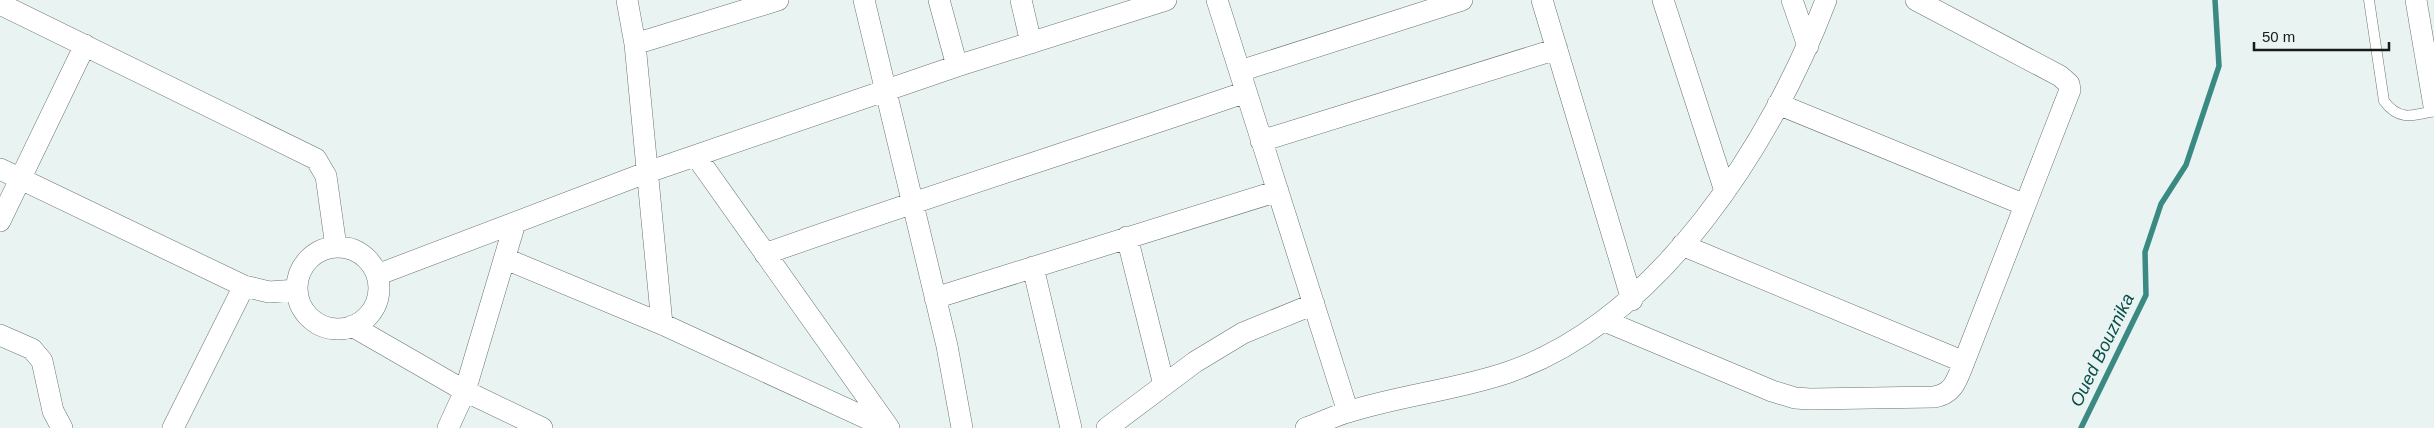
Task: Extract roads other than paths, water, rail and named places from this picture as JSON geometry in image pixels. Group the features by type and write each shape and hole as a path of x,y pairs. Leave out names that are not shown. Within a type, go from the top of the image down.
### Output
{"street":[{"path":"627,0 635,44 662,324"},
{"path":"864,0 935,298 962,428"},
{"path":"938,0 957,66"},
{"path":"1021,0 1031,43"},
{"path":"378,274 648,172 957,66 1166,0"},
{"path":"1217,0 1348,412"},
{"path":"1240,71 1462,0"},
{"path":"1542,0 1632,300"},
{"path":"1663,0 1725,191"},
{"path":"1792,0 1808,46"},
{"path":"1306,428 1348,412 1509,372 1566,344 1605,321 1632,300 1682,245 1725,191 1778,104 1808,46 1826,0"},
{"path":"1605,321 1772,391 1795,398 1942,396 1954,386 2068,96 2069,84 2060,76 1916,0"},
{"path":"2416,0 2430,96 2434,106"},
{"path":"635,44 772,1"},
{"path":"0,4 316,160 326,176 336,247"},
{"path":"0,221 19,178 85,45"},
{"path":"1262,140 1557,49"},
{"path":"765,254 912,202 1064,155 1246,92"},
{"path":"1778,104 2025,206"},
{"path":"696,156 888,428"},
{"path":"0,169 244,286 269,292 297,290"},
{"path":"935,298 1127,236 1278,191"},
{"path":"448,428 465,391 506,259 515,223"},
{"path":"1127,236 1164,385"},
{"path":"1682,245 1964,362"},
{"path":"346,247 361,254 373,265 378,274 379,290 375,306 370,315 352,326 330,328 320,325 304,310 297,290 301,270 308,260 325,249 346,247"},
{"path":"506,259 662,324 888,428"},
{"path":"1033,267 1070,428"},
{"path":"173,428 244,286"},
{"path":"1107,428 1195,362 1243,333 1314,304"},
{"path":"352,326 465,391 542,428"},
{"path":"0,335 32,349 42,361 53,411 62,428"}],"lane":[{"path":"2369,0 2384,101 2390,110 2401,115 2434,111"}],"waterway":[{"name":"Oued Bouznika","path":"2081,428 2146,295 2145,252 2161,204 2186,165 2219,66 2215,0"}]}
